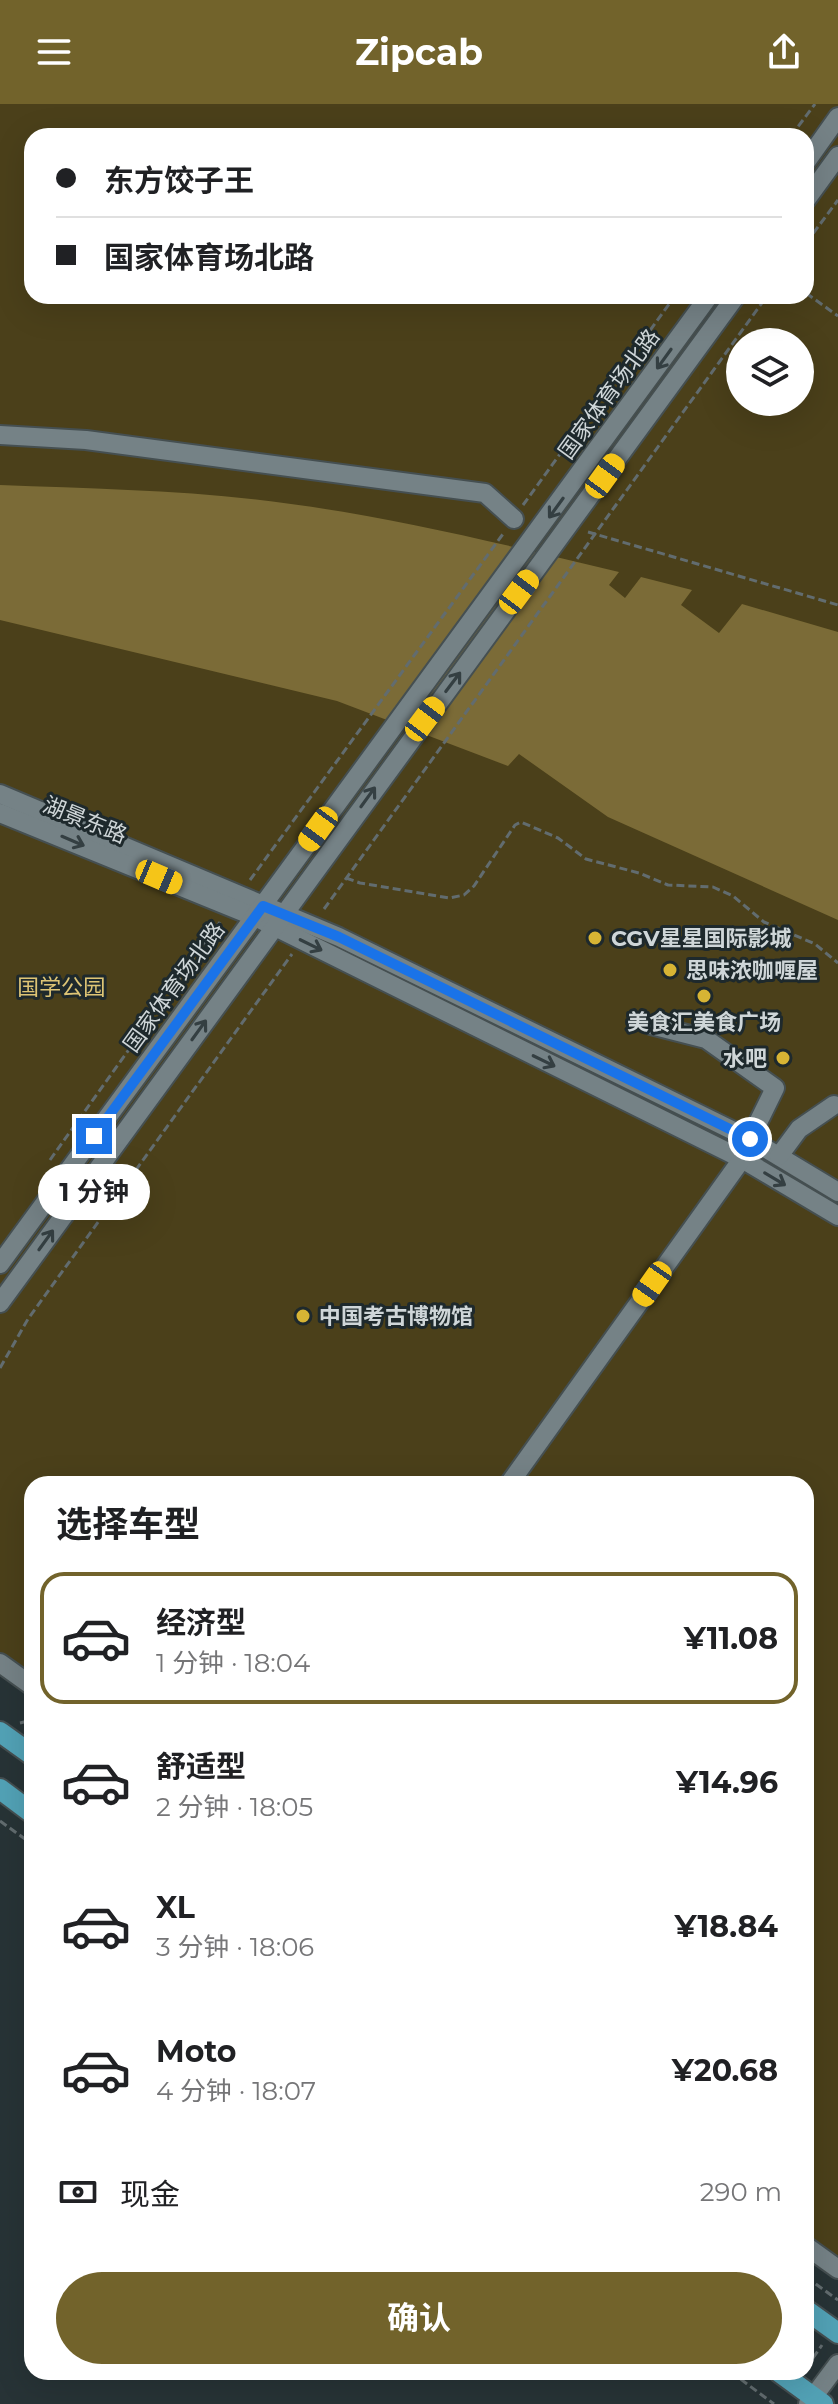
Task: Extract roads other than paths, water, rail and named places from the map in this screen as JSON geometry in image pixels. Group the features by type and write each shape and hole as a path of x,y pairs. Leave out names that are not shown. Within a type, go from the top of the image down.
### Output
{"main road":[{"path":"0,1732 24,1749"},
{"path":"0,1789 24,1807"},
{"path":"814,2316 838,2333"},
{"path":"789,2380 815,2402"}],"street":[{"path":"814,151 838,117"},
{"path":"814,189 838,156"},
{"name":"国家体育场北路","path":"0,1264 703,304"},
{"name":"国家体育场北路","path":"0,1303 730,304"},
{"path":"0,435 86,440 485,493 510,524"},
{"name":"湖景东路","path":"0,794 59,817 235,901"},
{"name":"湖景东路","path":"0,813 235,901 307,932 750,1139 838,1192"},
{"name":"湖景东路","path":"307,932 742,1159 838,1216"},
{"path":"651,1025 706,1039 775,1088 750,1139"},
{"path":"779,1156 799,1129 834,1105"},
{"path":"515,1476 742,1159"},
{"path":"0,1663 24,1680"},
{"path":"814,2252 838,2269"},
{"path":"815,2402 838,2364"}],"place":[{"name":"CGV星星国际影城","path":"595,938"},
{"name":"思味浓咖喱屋","path":"670,970"},
{"name":"美食汇美食广场","path":"704,996"},
{"name":"水吧","path":"783,1058"},
{"name":"中国考古博物馆","path":"303,1316"}],"park label":[{"name":"国学公园","path":"61,987"}]}
